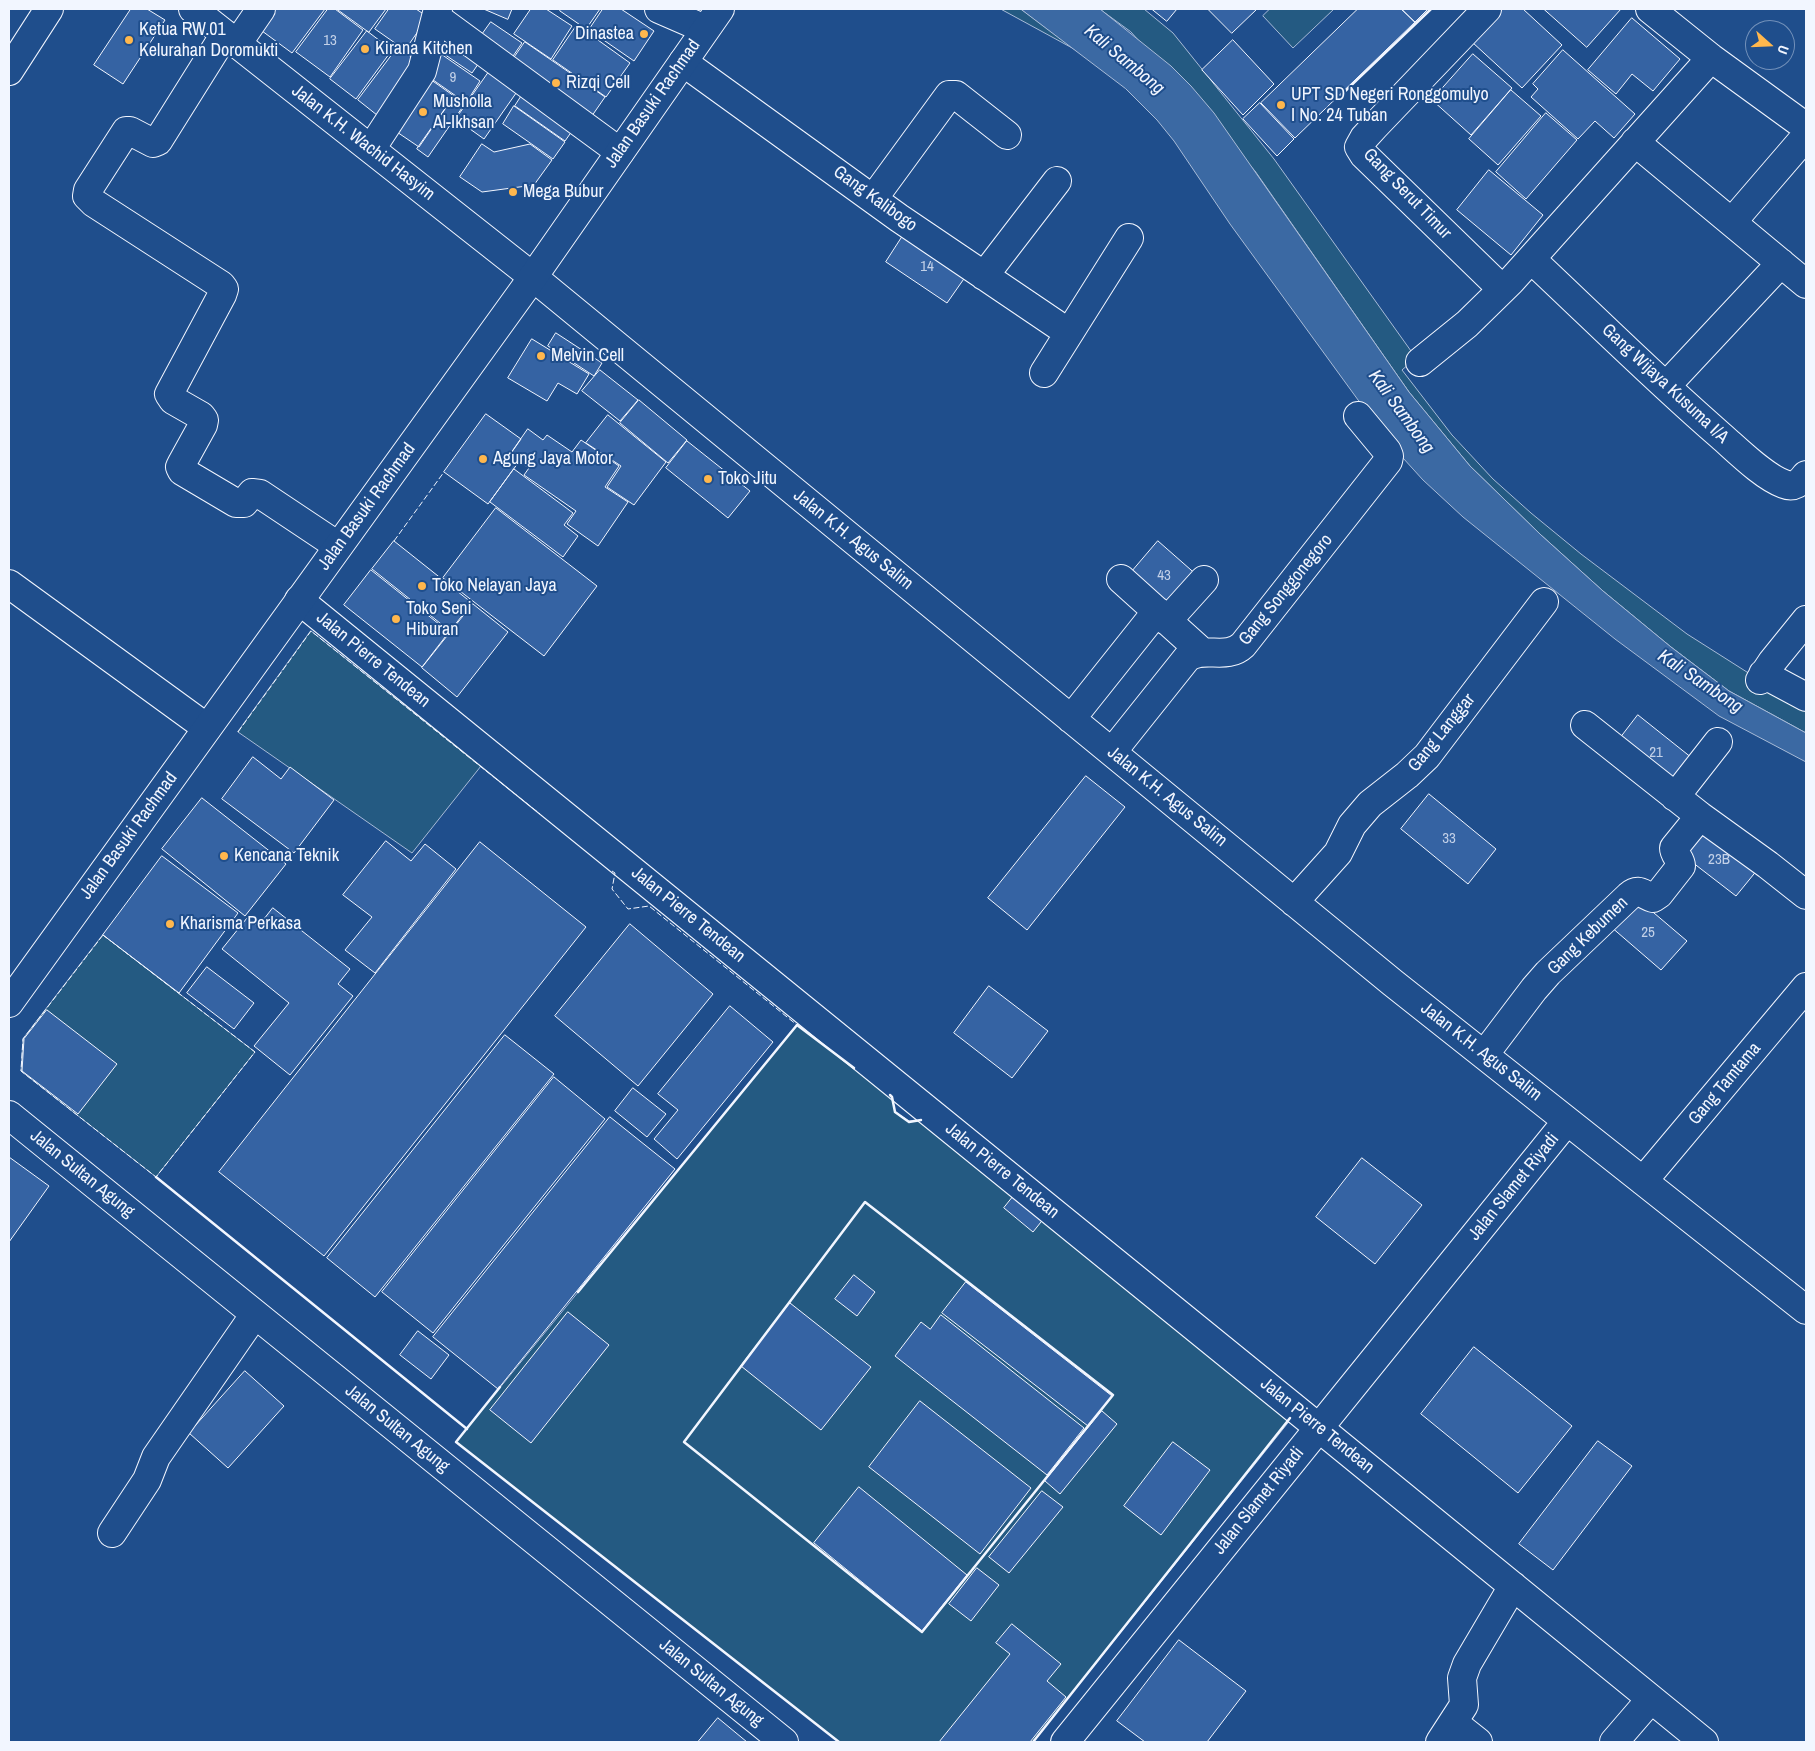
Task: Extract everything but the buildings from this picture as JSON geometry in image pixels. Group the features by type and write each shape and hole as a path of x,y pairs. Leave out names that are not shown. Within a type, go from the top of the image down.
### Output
{"street":[{"path":"9,72 49,9"},
{"name":"Jalan K.H. Wachid Hasyim","path":"193,9 533,277"},
{"path":"261,9 231,39 158,141 153,143 130,131 126,131 86,194 88,199 221,285 224,289 169,394 173,400 202,416 204,420 203,426 182,463 181,469 184,473 236,503 244,503 252,493 260,494 338,546"},
{"path":"659,9 713,19"},
{"name":"Gang Serut Timur","path":"1487,9 1375,126 1359,147 1364,155 1502,289"},
{"path":"1650,9 1711,58 1806,127"},
{"path":"371,149 422,72 437,13 620,152"},
{"name":"Jalan Basuki Rachmad","path":"9,1003 533,277 713,19"},
{"path":"1420,362 1467,324 1531,259 1711,58"},
{"name":"Gang Kalibogo","path":"683,62 873,199 1069,333"},
{"path":"873,199 950,95 956,94 1006,135"},
{"path":"1732,222 1806,136"},
{"path":"1635,142 1806,284"},
{"path":"984,276 1058,181"},
{"path":"1044,373 1129,238"},
{"name":"Gang Wijaya Kusuma I/A","path":"1531,259 1666,386 1742,454 1778,481 1792,486 1798,484 1806,475"},
{"path":"1666,386 1781,263"},
{"name":"Jalan K.H. Agus Salim","path":"533,277 1393,983 1806,1310"},
{"name":"Gang Songgonegoro","path":"1202,652 1227,653 1235,651 1243,645 1388,461 1389,456 1387,452 1358,416"},
{"path":"1121,580 1202,652"},
{"path":"1071,719 1162,616 1204,580"},
{"path":"9,584 207,728"},
{"name":"Jalan Pierre Tendean","path":"299,600 1704,1742"},
{"name":"Gang Langgar","path":"1294,902 1338,853 1352,825 1370,804 1407,775 1427,756 1544,602"},
{"path":"1806,620 1762,677 1806,697"},
{"path":"1112,752 1187,658 1194,653 1202,652"},
{"path":"1586,725 1700,816 1806,895"},
{"path":"1675,796 1718,742"},
{"name":"Gang Kebumen","path":"1484,1055 1548,973 1629,896 1636,891 1643,892 1653,898 1659,894 1681,866 1674,848 1700,816"},
{"name":"Gang Tamtama","path":"1643,1181 1806,987"},
{"name":"Jalan Sultan Agung","path":"9,1115 784,1742"},
{"name":"Jalan Slamet Riyadi","path":"1065,1742 1567,1121"},
{"path":"112,1533 147,1480 156,1458 255,1314"},
{"path":"1478,1742 1447,1733 1464,1705 1462,1686 1464,1671 1513,1586"},
{"path":"1614,1742 1651,1699"}],"shaded area":[{"path":"1001,9 1021,9 1076,50"},
{"path":"1100,9 1144,9 1173,33 1274,159 1416,358 1402,370 1452,435 1493,479 1581,554 1687,634 1750,674 1806,705 1806,733 1729,691 1671,647 1603,591 1541,535 1470,466 1409,392 1255,171 1131,32"},
{"path":"1270,9 1334,9 1293,48 1263,16"},
{"path":"311,631 481,766 412,853 238,732"},
{"path":"103,935 255,1052 156,1177 21,1071 23,1039"},
{"path":"797,1025 892,1097 895,1112 909,1121 923,1119 1291,1419 1033,1742 839,1742 456,1442"}],"water":[{"name":"Kali Sambong","path":"1021,9 1100,9 1171,66 1214,113 1409,392 1470,466 1541,535 1603,591 1671,647 1729,691 1806,733 1806,762 1719,716 1615,639 1463,517 1423,480 1403,458 1361,404 1230,224 1174,141 1157,120 1126,89"}],"fence":[{"path":"394,541 444,472"},
{"path":"238,732 311,631 540,814"},
{"path":"612,871 615,873 612,889 628,909 649,906 797,1025"},
{"path":"103,935 255,1052 156,1177 21,1071 23,1039 103,935"}],"wall":[{"path":"1341,95 1431,9"},
{"path":"578,1292 797,1025 854,1068"},
{"path":"890,1095 895,1112 909,1122 921,1120"},
{"path":"156,1177 467,1429"},
{"path":"865,1202 1113,1395 922,1632 684,1442 865,1202"},
{"path":"500,1387 456,1442 839,1742"},
{"path":"1033,1742 1290,1418"}],"place":[{"name":"Dinastea","path":"644,34"},
{"name":"Ketua RW.01 Kelurahan Doromukti","path":"129,40"},
{"name":"Kirana Kitchen","path":"365,49"},
{"name":"Rizqi Cell","path":"556,83"},
{"name":"UPT SD Negeri Ronggomulyo I No. 24 Tuban","path":"1281,105"},
{"name":"Musholla Al-Ikhsan","path":"423,112"},
{"name":"Mega Bubur","path":"513,192"},
{"name":"Melvin Cell","path":"541,356"},
{"name":"Agung Jaya Motor","path":"483,459"},
{"name":"Toko Jitu","path":"708,479"},
{"name":"Toko Nelayan Jaya","path":"422,586"},
{"name":"Toko Seni Hiburan","path":"396,619"},
{"name":"Kencana Teknik","path":"224,856"},
{"name":"Kharisma Perkasa","path":"170,924"}]}
